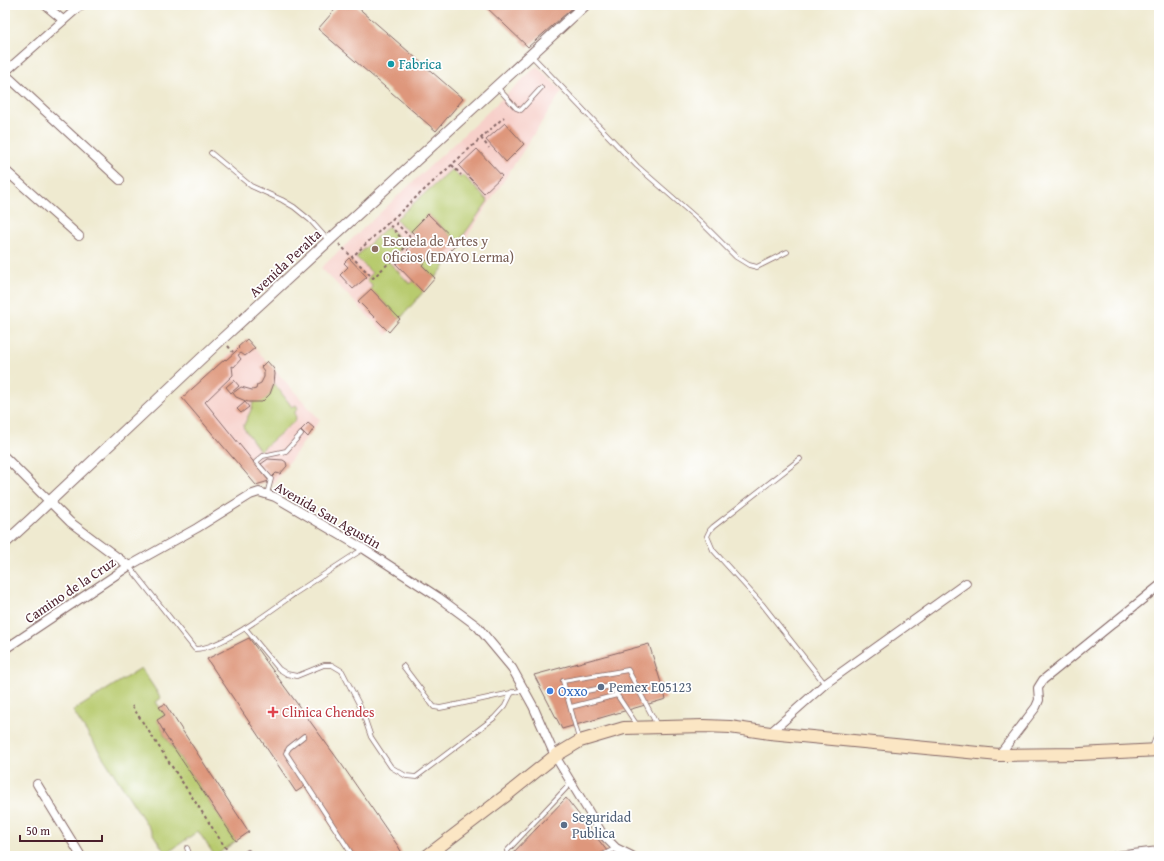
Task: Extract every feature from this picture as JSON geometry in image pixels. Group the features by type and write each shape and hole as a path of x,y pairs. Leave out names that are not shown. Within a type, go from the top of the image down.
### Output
{"main road":[{"path":"427,856 555,756 580,741 624,728 730,727 770,733 999,755 1080,754 1155,750"}],"street":[{"path":"45,5 63,20"},
{"path":"81,5 5,73 120,180"},
{"name":"Avenida Peralta","path":"5,543 222,340 585,5"},
{"path":"5,170 79,236"},
{"path":"5,457 70,522 129,566"},
{"name":"Avenida San Agustin","path":"129,566 197,528 250,495 259,492 275,497 364,549 438,597 477,626 512,668 533,706 555,756"},
{"name":"Camino de la Cruz","path":"5,649 129,566"},
{"path":"770,733 825,684 966,583"},
{"path":"999,755 1036,707 1038,700 1038,688 1044,680 1159,586"},
{"path":"555,756 570,784 603,835 616,848 632,856"},
{"path":"37,784 81,856"},
{"path":"1116,856 1159,851"}],"lane":[{"path":"531,55 637,166 701,222 736,257 749,265 757,267 787,252"},
{"path":"497,87 516,108 521,110 541,88"},
{"path":"210,153 251,186 294,207 331,239"},
{"path":"268,494 271,479 256,462 263,456 286,451 301,434"},
{"path":"800,459 713,527 708,536 713,550 762,604 825,684"},
{"path":"129,566 196,649 201,649 215,644 245,628 364,549"},
{"path":"245,628 279,669 287,674 297,676 324,665 332,665 342,671 361,708 371,737 391,767 406,776 416,777 494,718 505,706 512,692"},
{"path":"403,666 434,707 440,708 453,706 524,690"},
{"path":"580,741 564,681 628,670 658,727"},
{"path":"567,695 611,686 638,727"},
{"path":"571,707 617,695"},
{"path":"1155,750 1159,729"},
{"path":"304,736 289,748 286,753 353,856"},
{"path":"507,851 570,784"},
{"path":"187,848 190,856"},
{"path":"601,856 616,848"},
{"path":"242,856 248,852"}],"path":[{"path":"352,257 504,117"},
{"path":"481,138 489,148"},
{"path":"452,165 461,175"},
{"path":"331,239 373,278 413,240 392,219"},
{"path":"388,223 408,246"},
{"path":"395,231 399,227"},
{"path":"401,238 406,234"},
{"path":"132,706 231,856"}],"shaded area":[{"name":"Escuela de Artes y Oficios (EDAYO Lerma)","path":"537,66 562,91 461,246 387,335 321,268"},
{"path":"247,339 320,420 273,484 269,481 256,485 182,398"}],"green space":[{"path":"452,169 460,178 463,175 488,201 458,243 428,214 409,233 396,219"},
{"path":"388,226 405,245 388,261 410,284 413,281 423,292 400,319 371,289 372,286 367,280 372,273 356,257"},
{"path":"433,254 445,266 435,278 422,265"},
{"path":"274,383 292,407 296,405 298,408 295,412 296,420 260,451 243,427 252,408 253,402 261,401 267,397 271,392"},
{"path":"141,668 161,698 156,702 165,715 157,720 164,732 163,733 236,841 215,856 198,831 166,854 73,711"}],"building":[{"name":"Fabrica","path":"339,5 355,5 463,99 436,131 318,29"},
{"path":"484,5 576,5 528,47"},
{"path":"505,123 524,144 506,162 486,140"},
{"path":"477,149 502,176 484,193 459,166"},
{"path":"428,214 458,243 440,261 433,254 422,265 435,278 423,292 396,264 409,252 407,250 419,239 411,231"},
{"path":"349,258 367,277 353,289 340,275 348,267 344,263"},
{"path":"371,289 400,319 389,332 358,301"},
{"path":"247,339 255,348 245,356 241,353 238,355 241,359 234,367 232,366 233,375 205,402 269,481 256,485 182,398 225,359 226,360 235,352"},
{"path":"267,361 274,369 275,374 274,383 270,394 262,402 248,402 236,397 233,393 241,387 252,390 256,389 257,385 261,383 264,377 264,371 261,367"},
{"path":"234,380 239,386 231,393 226,387"},
{"path":"245,402 249,407 241,413 237,409"},
{"path":"308,423 314,428 308,437 301,430"},
{"path":"268,459 283,460 286,462 287,466 280,474 276,473 272,477 261,464"},
{"name":"Clinica Chendes","path":"249,638 342,765 402,853 397,856 351,856 305,786 296,792 207,659"},
{"name":"Pemex E05123","path":"649,644 666,699 562,729 534,675"},
{"path":"165,704 249,832 236,841 163,732 157,720 165,715 159,707"},
{"name":"Seguridad Publica","path":"566,798 611,856 510,856"}],"place":[{"name":"Fabrica","path":"391,64"},
{"name":"Escuela de Artes y Oficios (EDAYO Lerma)","path":"375,249"},
{"name":"Pemex E05123","path":"601,687"},
{"name":"Oxxo","path":"550,691"},
{"name":"Clinica Chendes","path":"273,712"},
{"name":"Seguridad Publica","path":"564,825"}]}
